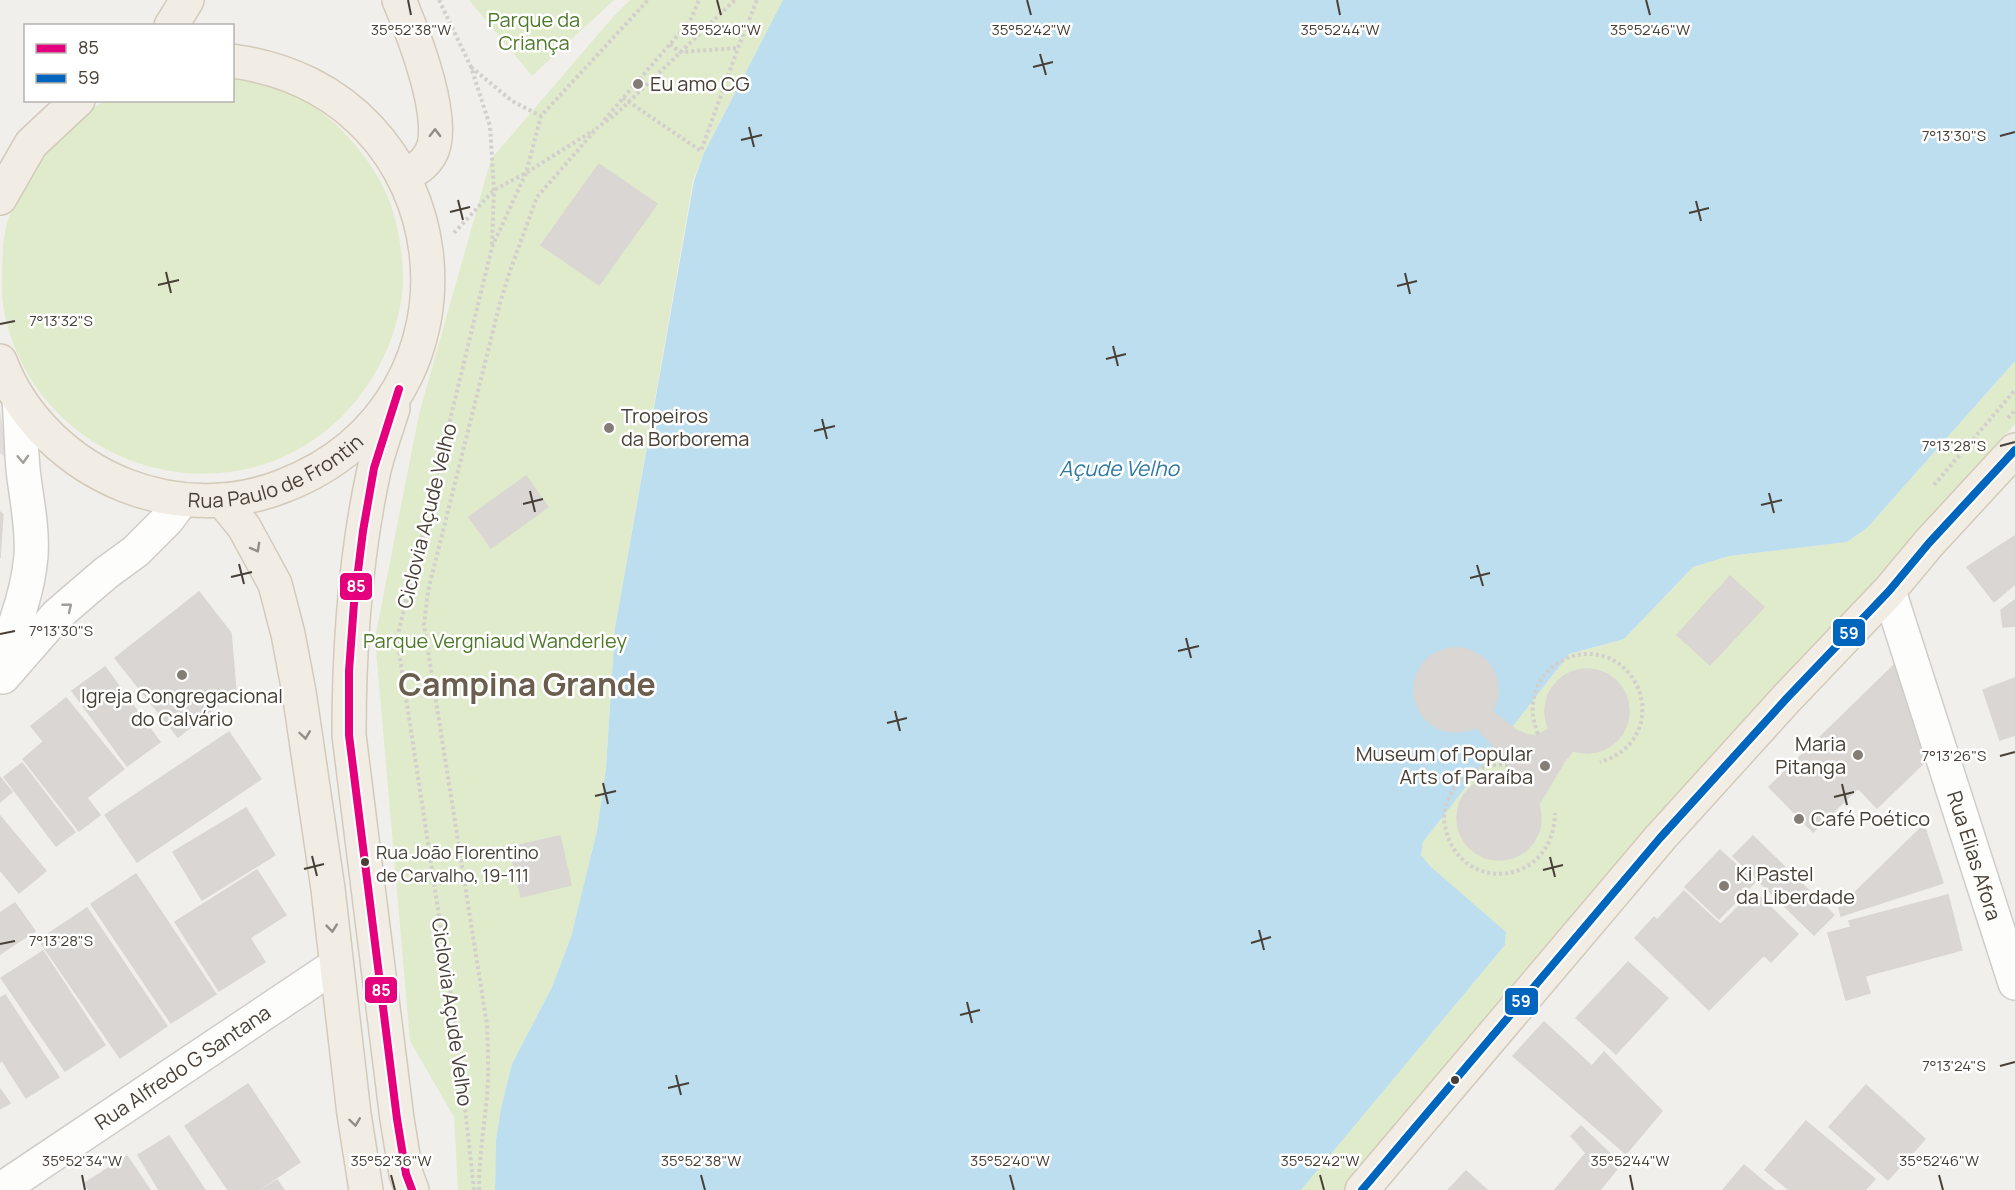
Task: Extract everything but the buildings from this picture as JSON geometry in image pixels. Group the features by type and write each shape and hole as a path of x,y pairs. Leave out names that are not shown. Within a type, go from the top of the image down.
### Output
{"main road":[{"path":"172,24 187,0"},
{"path":"399,0 412,32 429,89 436,137 432,152 422,166 403,176"},
{"name":"Rua Paulo de Frontin","path":"0,361 19,400 44,431 73,457 107,478 144,492 182,500 222,500 265,493 306,477 343,454 374,424 399,389 418,347 428,301 428,254 419,214 403,176 382,144 363,122 325,92 292,75 255,64 234,61"},
{"path":"0,198 16,147 75,102"},
{"path":"399,389 374,468 363,531 350,660 349,735 398,1119 406,1174 412,1190"},
{"path":"1362,1190 1660,838 1787,698 1889,591 1929,543 2015,450"},
{"path":"222,500 244,527 259,553 275,584 283,614 299,692 328,889 354,1114 366,1190"}],"street":[{"path":"0,661 10,640 24,594 31,556 31,519 23,470 19,400"},
{"path":"0,681 57,615 136,551 167,520 182,500"},
{"name":"Rua Elias Afora","path":"1889,591 2015,983"},
{"name":"Rua Alfredo G Santana","path":"0,1190 336,965"}],"path":[{"path":"439,0 471,67 490,126 494,190 492,247"},
{"name":"Ciclovia Açude Velho","path":"477,1190 457,1035 397,638 492,247 525,173 541,116 648,0"},
{"path":"477,1190 487,1084 487,1025 424,625 428,591 497,314 537,197 690,21 699,0"},
{"path":"428,254 449,238 494,190 598,127 629,102 735,0"},
{"path":"623,98 701,151 757,0"},
{"path":"669,44 680,52 738,48"},
{"path":"471,67 512,101 541,116"},
{"path":"1538,734 1533,719 1532,702 1536,687 1546,673 1558,662 1573,656 1590,654 1606,657 1621,665 1632,677 1640,692 1642,708 1640,724 1628,746 1615,756 1600,762"},
{"path":"1508,765 1491,765 1475,770 1461,780 1451,793 1443,817 1449,840 1457,854 1469,865 1493,874 1509,873 1525,868 1538,858 1548,845 1554,830 1555,813"}],"green space":[{"name":"Parque da Criança","path":"469,0 614,0 532,76"},
{"name":"Parque Vergniaud Wanderley","path":"630,0 783,0 704,153 693,181 615,628 606,768 597,831 571,937 552,987 512,1064 496,1140 495,1190 458,1190 454,1117 410,1041 375,638 419,414 491,159"},
{"path":"234,77 287,92 305,101 340,128 370,164 390,203 396,222 401,249 402,295 395,328 383,359 366,387 346,413 321,435 293,452 262,465 229,472 191,473 154,468 119,456 87,438 59,414 35,386 17,353 3,308 2,266 7,226 23,182 36,162 67,127 103,102 234,102"},
{"path":"2015,361 2015,424 1768,703 1348,1190 1301,1190 1505,945 1506,932 1431,868 1421,855 1423,842 1569,654 1624,639 1693,567 1729,556 1847,542 1867,528"}],"shaded area":[{"path":"0,412 9,460 0,453"}],"water":[{"name":"Açude Velho","path":"783,0 2015,0 2015,361 1867,528 1847,542 1729,556 1693,567 1624,639 1569,654 1423,842 1421,855 1431,867 1506,932 1505,945 1301,1190 495,1190 496,1140 512,1064 552,987 571,937 597,831 606,768 615,628 694,181 704,153"}],"transit line":[{"name":"85","path":"399,389 374,468 363,531 349,671 349,735 397,1119 406,1174 412,1190"},
{"name":"59","path":"1362,1190 1660,838 1787,698 1889,591 1929,543 2015,450"}],"place":[{"name":"Eu amo CG","path":"638,84"},
{"name":"Tropeiros da Borborema","path":"609,428"},
{"name":"Igreja Congregacional do Calvário","path":"182,675"},
{"name":"Maria Pitanga","path":"1858,755"},
{"name":"Museum of Popular Arts of Paraíba","path":"1545,766"},
{"name":"Café Poético","path":"1799,819"},
{"name":"Rua João Florentino de Carvalho, 19-111","path":"365,862"},
{"name":"Ki Pastel da Liberdade","path":"1724,886"}],"district":[{"name":"Campina Grande","path":"527,685"}]}
